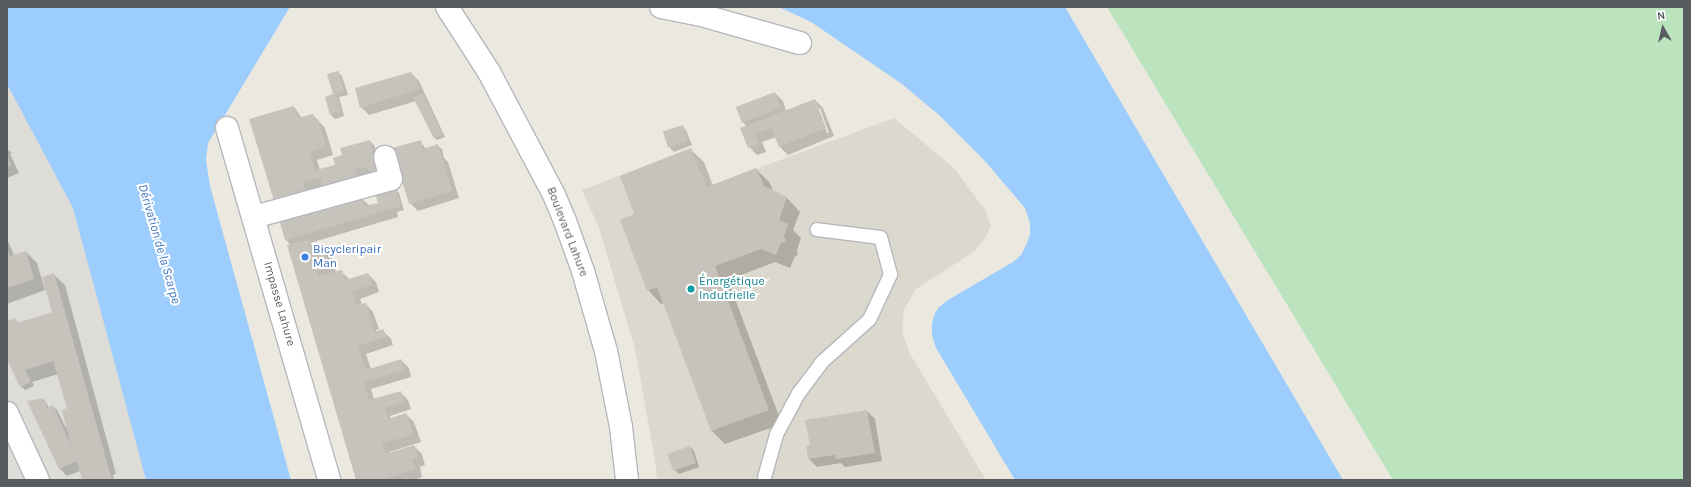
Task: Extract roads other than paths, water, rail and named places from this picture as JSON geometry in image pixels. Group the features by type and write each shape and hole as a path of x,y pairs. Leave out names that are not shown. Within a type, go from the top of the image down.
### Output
{"street":[{"path":"661,7 701,14 800,43"},
{"name":"Boulevard Lahure","path":"452,9 489,72 554,195 565,221 587,285 606,351 620,427 627,480"},
{"name":"Impasse Lahure","path":"227,128 329,480"},
{"path":"254,217 391,179 385,157"},
{"path":"7,413 38,480"}],"lane":[{"path":"764,477 776,434 798,393 821,362 869,319 890,274 880,237 816,229"}],"water":[{"name":"Dérivation de la Scarpe","path":"7,7 290,7 208,143 206,160 210,186 291,480 146,480 73,208 7,84"},
{"path":"779,7 1065,7 1343,480 1015,480 936,348 932,335 932,324 935,313 939,307 948,300 1013,262 1021,255 1030,234 1030,223 1025,208 984,160 940,116 902,84 811,22"}],"place":[{"name":"Bicycleripair Man","path":"305,257"},
{"name":"Énergétique Indutrielle","path":"691,289"}]}
